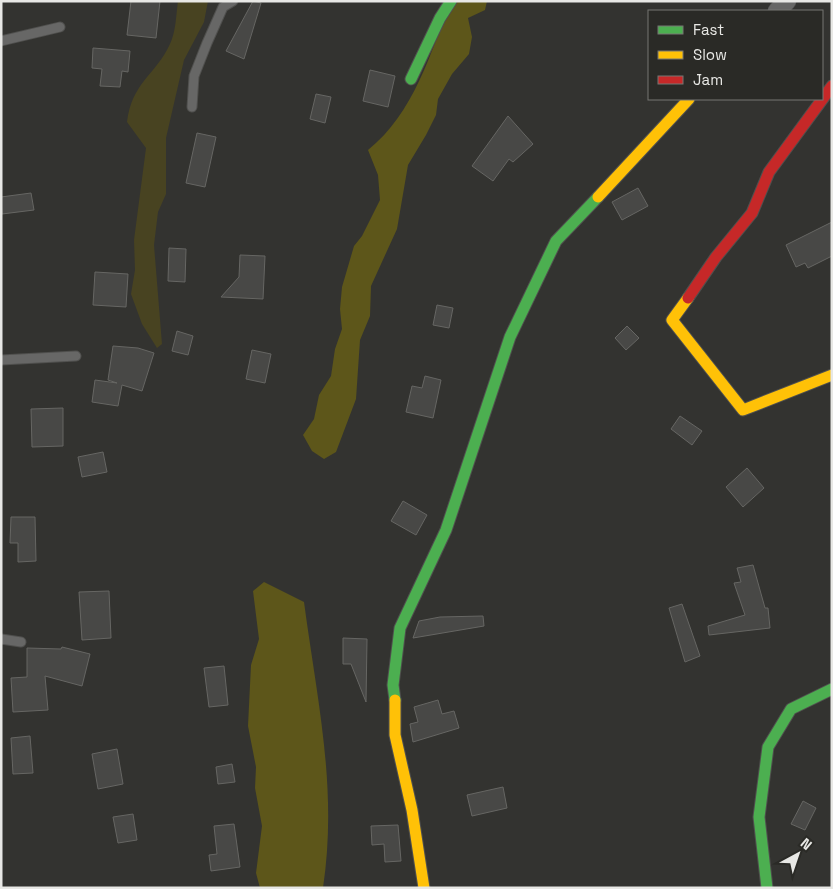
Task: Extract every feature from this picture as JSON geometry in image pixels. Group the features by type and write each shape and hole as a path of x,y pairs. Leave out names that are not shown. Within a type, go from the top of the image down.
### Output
{"street":[{"path":"410,79 440,18 451,1"},
{"path":"778,10 787,1"},
{"path":"823,98 832,86"},
{"path":"424,888 412,810 395,735 397,709 392,684 400,628 446,530 510,337 556,241 687,100"},
{"path":"822,100 769,172 752,213 716,257 672,320 743,410 832,375"},
{"path":"767,888 760,817 768,747 791,709 832,690"}],"lane":[{"path":"192,107 194,76 223,7 233,1"},
{"path":"1,41 60,27"},
{"path":"1,360 76,356"},
{"path":"1,639 21,642"}],"shaded area":[{"path":"178,1 208,1 204,22 184,60 166,138 166,194 158,212 154,245 162,344 157,348 142,324 131,294 135,270 134,240 146,148 127,122 134,97 170,44 175,28"},
{"path":"451,1 487,1 485,10 468,18 472,37 469,54 452,74 438,99 436,115 408,165 397,229 371,286 370,316 360,340 356,399 336,452 324,459 312,451 303,435 314,419 319,395 331,376 335,349 342,329 340,309 342,287 354,246 362,236 380,200 378,175 368,150 384,135 409,101 428,62"},
{"path":"264,582 304,602 320,709 327,779 327,851 323,888 260,888 256,873 262,826 255,788 256,767 248,726 251,665 259,639 253,591"}],"building":[{"path":"131,1 160,1 156,38 127,35"},
{"path":"253,1 261,3 244,59 226,51"},
{"path":"93,48 130,51 128,72 122,71 120,87 100,86 102,69 92,68"},
{"path":"370,70 395,76 388,107 363,101"},
{"path":"316,94 331,97 325,123 310,119"},
{"path":"508,116 533,144 513,162 509,159 493,181 472,166"},
{"path":"197,133 216,137 205,187 186,183"},
{"path":"638,188 648,206 622,220 612,202"},
{"path":"31,193 34,210 2,214 1,197"},
{"path":"832,222 832,256 808,268 805,263 796,267 786,245"},
{"path":"169,248 186,249 185,282 168,281"},
{"path":"240,255 265,256 263,299 221,297 239,277"},
{"path":"95,272 128,274 126,307 93,305"},
{"path":"437,305 453,308 449,328 433,325"},
{"path":"627,326 639,338 626,350 615,338"},
{"path":"177,331 193,336 188,355 172,351"},
{"path":"113,346 138,348 154,353 142,391 122,385 118,406 92,402 95,380 117,383 108,380"},
{"path":"252,350 271,354 265,383 246,379"},
{"path":"425,376 441,380 433,418 406,412 412,386 422,388"},
{"path":"63,408 63,446 32,447 31,409"},
{"path":"680,416 702,431 692,445 671,429"},
{"path":"103,452 107,472 82,477 78,457"},
{"path":"747,468 764,488 743,507 726,487"},
{"path":"403,501 427,515 416,535 391,521"},
{"path":"11,517 35,517 36,561 18,562 18,543 10,543"},
{"path":"753,565 765,608 768,608 770,628 709,635 708,626 745,615 734,583 741,582 737,568"},
{"path":"109,591 111,638 82,640 79,592"},
{"path":"682,604 700,656 685,662 669,608"},
{"path":"483,616 484,626 413,638 419,621 440,617"},
{"path":"343,638 367,639 366,702 351,664 343,664"},
{"path":"62,647 90,654 82,686 45,676 48,710 13,712 11,678 27,677 27,648 61,649"},
{"path":"224,666 228,705 209,707 204,668"},
{"path":"438,700 442,714 454,711 459,728 413,742 410,724 418,722 414,707"},
{"path":"30,736 33,773 13,774 11,738"},
{"path":"117,749 123,784 98,789 92,754"},
{"path":"232,764 235,782 218,784 216,767"},
{"path":"503,787 507,808 472,816 467,795"},
{"path":"803,801 816,808 805,830 791,824"},
{"path":"133,814 137,840 118,843 113,817"},
{"path":"234,824 240,867 211,871 209,855 217,854 214,826"},
{"path":"398,825 401,861 385,862 384,844 372,845 371,826"}],"traffic: fast":[{"path":"411,79 440,18 451,1"},
{"path":"395,700 393,685 400,628 446,530 510,337 556,241 598,197"},
{"path":"767,888 759,817 768,747 791,709 832,689"}],"traffic: slow":[{"path":"598,197 688,100"},
{"path":"688,298 672,320 743,410 832,375"},
{"path":"395,700 395,735 412,810 424,888"}],"traffic: jam":[{"path":"823,98 832,86"},
{"path":"688,298 716,257 752,213 769,172 822,100"}]}
